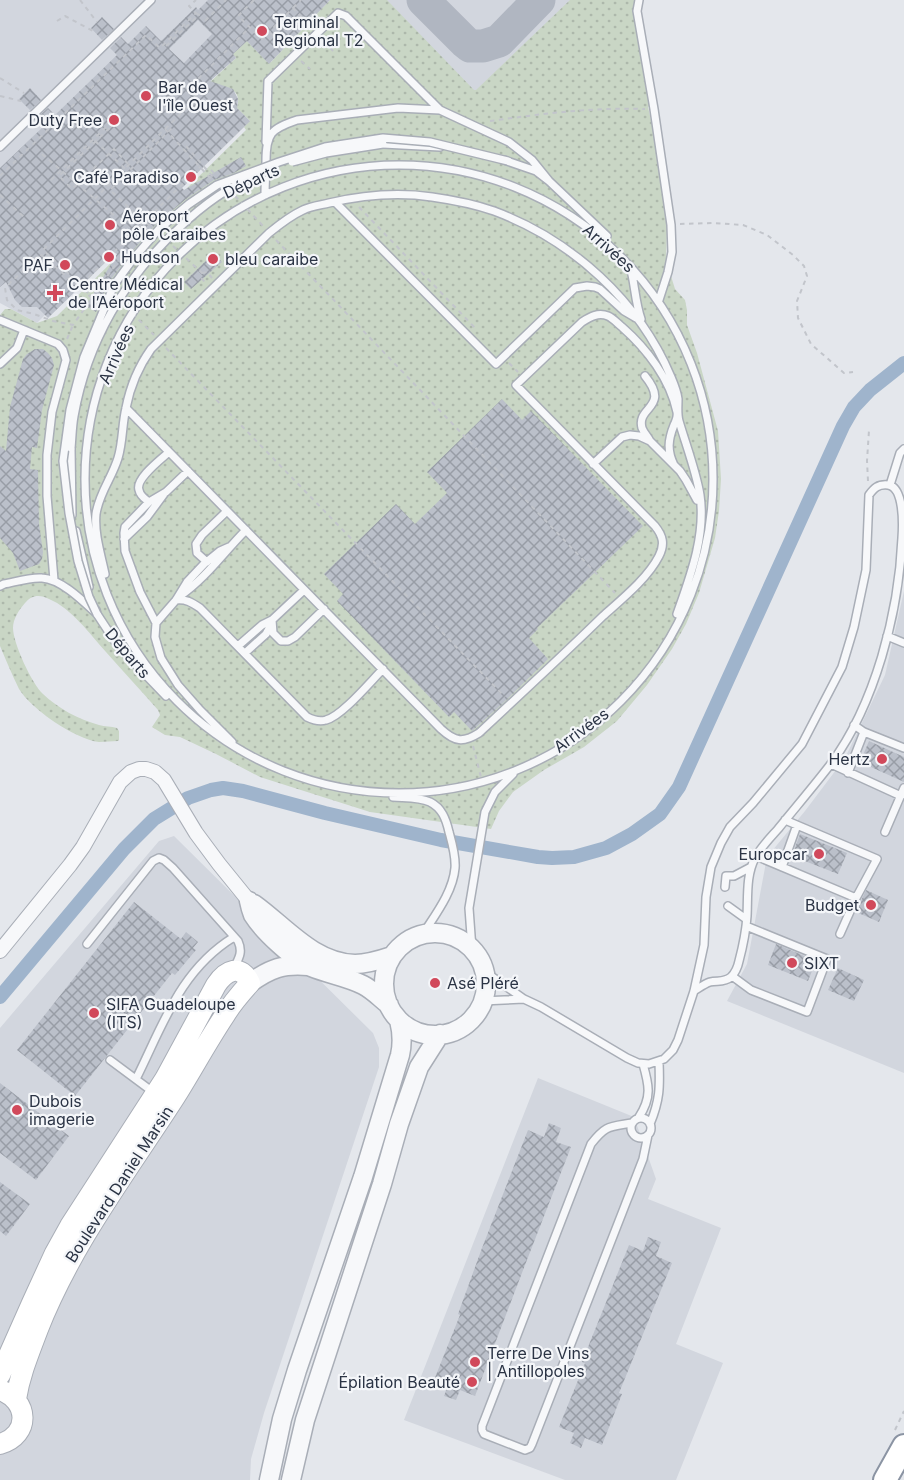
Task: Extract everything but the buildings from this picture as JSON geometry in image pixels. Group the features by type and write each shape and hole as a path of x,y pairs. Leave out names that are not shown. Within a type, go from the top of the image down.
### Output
{"highway":[{"path":"885,1480 904,1446"}],"main road":[{"path":"0,1375 55,1253 155,1093 216,985 230,972 239,970 250,983"},
{"name":"Boulevard Daniel Marsin","path":"0,1444 13,1437 19,1431 22,1423 21,1406 8,1394 19,1380 45,1310 64,1270 99,1210 175,1097 223,1017 250,983"}],"street":[{"path":"0,951 83,847 113,792 125,776 139,769 146,769 160,776 188,821 249,901 298,941 330,958 345,963 356,964 392,956"},
{"path":"249,901 250,909 261,925 280,945 308,966 364,986 394,1012 407,1027 418,1031 440,1034 453,1031 466,1023 482,1001 485,981 484,971 477,955 454,936 423,934 405,942 392,956 384,975 385,996 394,1012 402,1044 400,1054 363,1177 297,1370 282,1419 269,1480"},
{"name":"Boulevard Daniel Marsin","path":"250,983 282,966 308,966"},
{"path":"291,1480 304,1420 399,1124 419,1067 440,1034"}],"lane":[{"path":"0,147 151,0"},
{"path":"639,0 637,11 671,225 672,252 658,300"},
{"path":"265,195 267,81 336,14 346,16 440,110 509,142 532,160 549,181"},
{"path":"266,143 275,130 297,120 398,108 440,110"},
{"path":"97,614 78,561 69,513 63,461 70,410 84,357 114,285 159,229 217,185 325,147 383,138 430,142 508,161"},
{"name":"Départs","path":"186,714 157,688 118,646 97,614 81,557 72,511 71,448 74,417 93,349 118,298 158,246 206,204 225,191 261,173 326,153 383,144 436,146 508,161 536,171 616,246 629,263"},
{"name":"Arrivées","path":"410,164 459,169 507,182 552,203 593,230 629,263 658,300 677,330 692,363 703,397 710,432 713,468 707,539 698,574 684,608 668,639 646,671 606,714 575,738 513,774 440,790 398,792 355,790 315,782 277,768 240,750 200,726 186,714 154,676 116,614 100,573 90,531 87,499 86,467 89,435 105,372 117,343 133,314 164,272 201,236 244,206 265,195 311,177 360,167 410,164"},
{"path":"110,599 98,539 96,515 103,489 118,458 126,408 142,362 159,341 269,232 304,210 347,199 410,194 461,202 493,211 547,236 592,269 638,319 662,356 677,393 678,415 671,432 668,450 674,465"},
{"path":"335,202 496,364 575,288 581,286 600,289 624,311 638,319"},
{"path":"629,263 634,280 635,297 644,327"},
{"path":"126,408 450,737 457,740 471,738 621,600 647,573 663,548 661,535 653,524 516,385 582,322 594,315 608,316 628,332 656,366 666,384 678,415 699,491 698,545 690,577 668,639"},
{"path":"0,320 58,344 66,360 52,412 47,455 46,496 54,580"},
{"path":"0,364 17,348 24,330"},
{"path":"645,376 655,396 654,402 642,419 643,430 650,441 686,480 700,505"},
{"path":"593,464 622,437 639,436 650,441"},
{"path":"890,485 900,453 904,449"},
{"path":"149,502 142,496 138,483 169,452"},
{"path":"124,539 188,471"},
{"path":"484,971 524,999 627,1058 644,1064 659,1062 668,1055 678,1040 694,991 704,945 706,897 711,867 730,827 802,744 842,667 854,627 866,570 869,495 875,487 890,485 902,494 902,552 887,636 872,686 854,725 831,764 756,856 749,876 744,944 738,966 732,976 722,982 708,982 694,991"},
{"path":"166,492 149,502 125,526 125,551 140,592 156,623 155,637 161,658 178,685 240,750"},
{"path":"207,562 197,553 196,544 227,511"},
{"path":"176,600 213,567 246,530"},
{"path":"156,623 176,600 187,582 220,551 229,547"},
{"path":"0,586 39,578 54,580 97,614"},
{"path":"238,646 262,625 272,620 304,590"},
{"path":"895,596 904,600"},
{"path":"176,600 190,601 200,608 307,717 314,720 321,721 333,717 382,669"},
{"path":"272,620 273,633 281,640 288,641 324,609"},
{"path":"245,653 266,634 272,620"},
{"path":"887,636 903,643 904,633"},
{"path":"854,725 864,732 904,748"},
{"path":"848,773 864,732"},
{"path":"831,764 901,796"},
{"path":"472,949 469,908 485,812 495,792 513,774"},
{"path":"885,832 904,788"},
{"path":"355,790 430,802 445,816 455,868 452,881 438,911 423,934"},
{"path":"785,820 876,859 840,934"},
{"path":"782,867 797,825"},
{"path":"756,856 856,898"},
{"path":"87,944 153,861 159,858 172,868 241,947 241,953 230,972"},
{"path":"710,876 734,876 751,867"},
{"path":"725,887 726,876"},
{"path":"728,906 746,922 827,959 807,1012 751,990 732,976"},
{"path":"136,1079 175,999 191,974 212,952 234,937"},
{"path":"482,1001 524,999"},
{"path":"110,1060 155,1093"},
{"path":"650,1124 660,1095 659,1062"},
{"path":"644,1064 649,1092 646,1106 639,1118 635,1119 631,1130 636,1137 642,1138 648,1135"},
{"path":"632,1124 611,1126 599,1134 591,1144 482,1426 484,1434 525,1450 532,1444 643,1159 651,1130 647,1119 639,1118"}],"path":[{"path":"80,0 97,22"},
{"path":"196,0 189,6 197,14"},
{"path":"205,21 226,0"},
{"path":"254,0 238,16 262,39 301,0"},
{"path":"293,8 308,24"},
{"path":"166,46 197,14"},
{"path":"0,176 146,35 160,48 197,14"},
{"path":"57,21 65,16 93,31"},
{"path":"18,275 197,98 188,89 250,27"},
{"path":"269,32 294,54"},
{"path":"316,33 334,52"},
{"path":"0,78 24,93"},
{"path":"0,96 21,101"},
{"path":"471,124 588,110 654,109"},
{"path":"116,122 60,176 72,189 114,149 129,165"},
{"path":"151,226 110,190 175,125"},
{"path":"51,180 106,127"},
{"path":"165,129 214,180 186,146"},
{"path":"93,139 146,187"},
{"path":"42,154 116,217"},
{"path":"81,285 200,167"},
{"path":"108,185 135,214"},
{"path":"0,195 24,217"},
{"path":"347,199 368,216 478,331"},
{"path":"244,206 621,600"},
{"path":"671,225 714,223 742,225 767,236 793,255 804,266 807,276 797,301 798,318 811,344 844,373 853,372"},
{"path":"43,250 92,298"},
{"path":"182,253 202,273 201,278 209,287 213,284 214,286"},
{"path":"73,325 17,310 7,300 5,288 40,254 92,298"},
{"path":"99,286 107,292"},
{"path":"63,350 73,325 92,298"},
{"path":"121,303 511,703"},
{"path":"504,357 523,377"},
{"path":"869,430 867,461 869,495"},
{"path":"471,738 482,781"}],"shaded area":[{"path":"0,0 327,0 262,61 248,46 211,79 245,114 37,323 0,303"},
{"path":"348,0 615,0 501,110"},
{"path":"904,591 904,1073 727,1001 747,964 767,857 845,758 885,675"},
{"path":"174,836 373,1033 379,1048 379,1067 264,1413 251,1459 250,1480 0,1480 0,1028 159,841"},
{"path":"538,1078 634,1117 656,1179 648,1199 721,1228 676,1344 723,1363 676,1480 565,1480 404,1420"}],"green space":[{"path":"330,0 387,0 476,90 570,0 636,0 648,107 660,160 667,229 666,260 675,289 685,300 687,325 718,431 721,479 715,538 699,593 686,624 647,685 617,721 584,747 544,770 513,792 499,811 491,829 370,812 260,777 180,737 165,735 152,727 160,715 158,710 80,622 46,597 36,596 27,600 13,625 16,643 29,673 43,694 56,704 84,720 101,726 117,728 119,740 99,742 89,740 43,714 19,689 0,646 0,315 5,309 11,309 37,323 57,316 246,130 244,127 250,121 237,108 238,101 235,92 210,82 236,58 233,54 247,41 267,62 271,62"}],"waterway":[{"path":"0,997 124,849 154,819 188,798 211,790 223,788 243,791 441,840 538,857 574,857 606,848 632,834 660,814 679,787 843,426 854,407 870,390 904,363"}],"taxiway":[{"path":"423,0 470,46 483,46 499,41 539,0"}],"place":[{"name":"Terminal Regional T2","path":"262,31"},
{"name":"Bar de l'île Ouest","path":"146,96"},
{"name":"Duty Free","path":"114,120"},
{"name":"Café Paradiso","path":"191,177"},
{"name":"Aéroport pôle Caraibes","path":"110,225"},
{"name":"Hudson","path":"109,257"},
{"name":"bleu caraibe","path":"213,259"},
{"name":"PAF","path":"65,265"},
{"name":"Centre Médical de l’Aéroport","path":"55,293"},
{"name":"Hertz","path":"882,759"},
{"name":"Europcar","path":"819,854"},
{"name":"Budget","path":"871,905"},
{"name":"SIXT","path":"792,963"},
{"name":"Asé Pléré","path":"435,983"},
{"name":"SIFA Guadeloupe (ITS)","path":"94,1013"},
{"name":"Dubois imagerie","path":"17,1110"},
{"name":"Terre De Vins | Antillopoles","path":"475,1362"},
{"name":"Épilation Beauté","path":"472,1382"}]}
